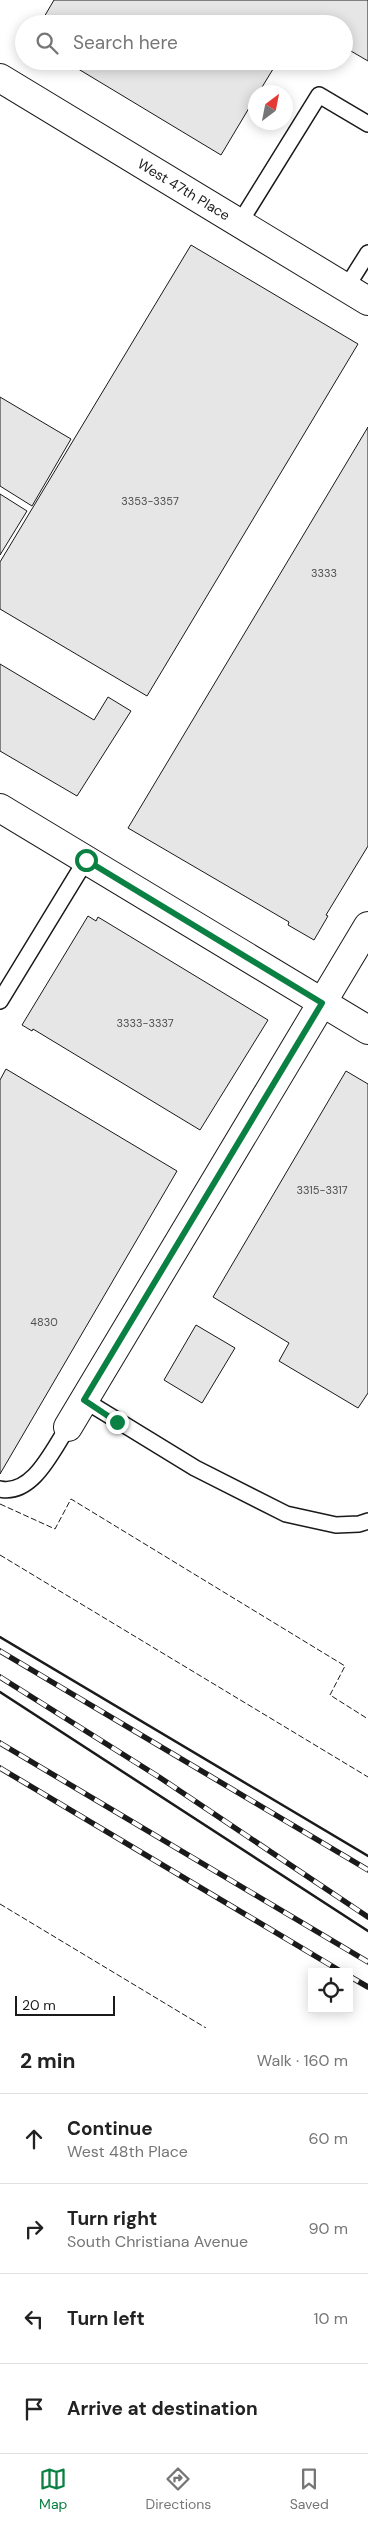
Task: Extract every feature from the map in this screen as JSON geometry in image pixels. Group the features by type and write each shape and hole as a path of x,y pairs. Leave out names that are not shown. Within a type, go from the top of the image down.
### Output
{"street":[{"name":"West 47th Place","path":"0,78 357,294"},
{"path":"0,808 368,1030"},
{"path":"68,1426 368,926"}],"lane":[{"path":"239,224 319,95 368,124"},
{"path":"357,294 368,253"},
{"path":"0,1001 86,860"},
{"path":"84,1400 195,1468 286,1514 336,1525 359,1524 368,1521"},
{"path":"0,1489 20,1488 36,1474 68,1426"}],"building":[{"path":"54,0 368,0 368,61 353,52 353,15 45,15"},
{"path":"80,70 272,70 263,85 248,85 248,110 221,155"},
{"path":"191,245 358,344 147,696 0,609 0,562"},
{"path":"0,397 71,439 32,506 0,486"},
{"path":"368,427 368,846 326,915 328,916 314,940 288,925 289,922 128,828"},
{"path":"0,494 27,511 0,555"},
{"path":"0,664 94,720 108,697 131,711 77,796 0,751"},
{"path":"88,916 96,921 98,917 268,1020 200,1130 33,1029 32,1031 22,1025"},
{"path":"6,1069 177,1171 0,1474 0,1080"},
{"path":"346,1071 368,1084 368,1393 358,1408 279,1361 289,1343 213,1297"},
{"path":"196,1325 235,1348 202,1403 164,1380"}],"railway":[{"path":"0,1651 368,1870"},
{"path":"0,1677 159,1777 368,1917"},
{"path":"0,1743 368,1962"},
{"path":"0,1768 335,1968"},
{"path":"353,1978 368,1987"}],"fence":[{"path":"0,1504 55,1529 71,1499 345,1666 330,1695 368,1719"},
{"path":"0,1555 368,1777"},
{"path":"0,1904 206,2028"}],"wall":[{"path":"0,1637 368,1856"},
{"path":"0,1692 368,1931"}],"route":[{"path":"86,860 322,1003 84,1400 117,1422"}]}
